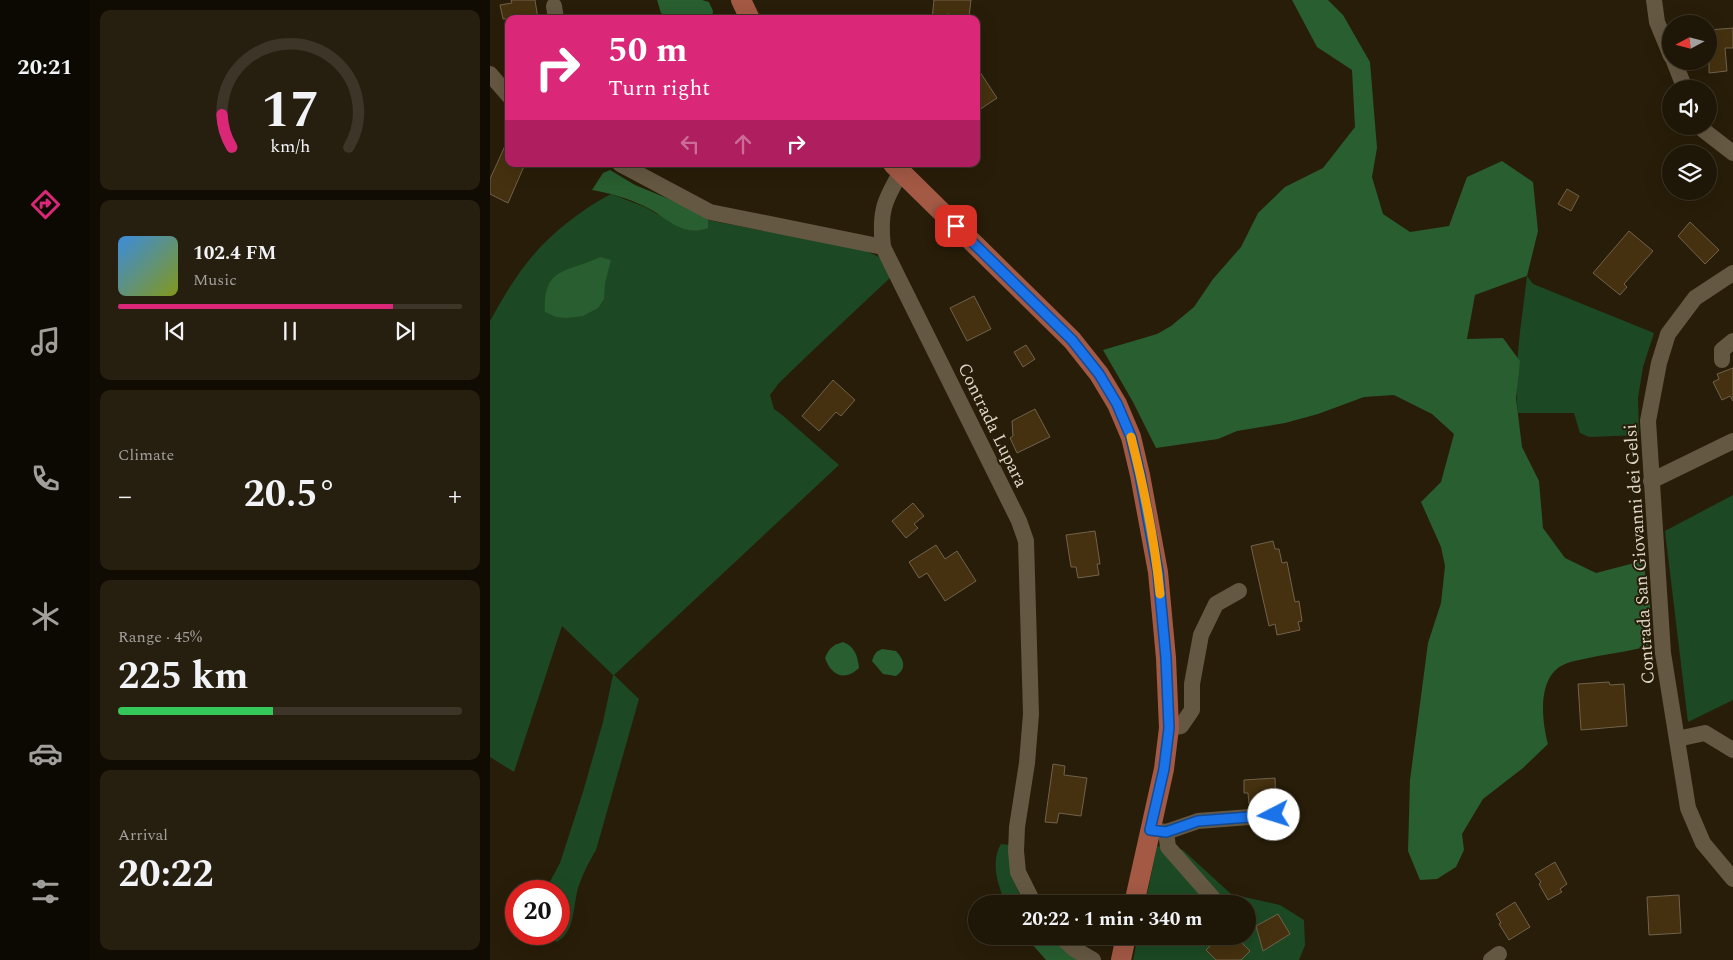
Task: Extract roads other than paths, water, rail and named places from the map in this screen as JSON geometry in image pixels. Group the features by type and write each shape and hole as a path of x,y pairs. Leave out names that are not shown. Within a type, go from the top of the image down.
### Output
{"main road":[{"path":"741,0 748,15"},
{"path":"897,168 1072,340 1099,374 1117,404 1131,437 1158,572 1166,658 1169,728 1158,831 1137,895"},
{"path":"1121,960 1124,945"}],"street":[{"path":"1654,0 1657,22 1662,34"},
{"path":"490,74 505,91"},
{"path":"1710,135 1733,153"},
{"path":"626,167 710,212 883,247 881,227 883,210 897,168"},
{"name":"Contrada Lupara","path":"883,247 1019,521 1026,541 1032,714 1017,827 1016,851 1018,872 1030,895"},
{"name":"Contrada San Giovanni dei Gelsi","path":"1733,274 1695,298 1668,334 1659,363 1648,421 1663,653 1688,808 1704,843 1733,879"},
{"path":"1722,360 1722,350 1733,341"},
{"path":"1651,481 1733,441"},
{"path":"1169,728 1181,726 1192,710 1192,684 1201,635 1216,604 1239,591"},
{"path":"1677,739 1705,732 1733,750"},
{"path":"1210,895 1168,846 1158,831 1198,821 1274,815"},
{"path":"1070,945 1092,960"}]}
